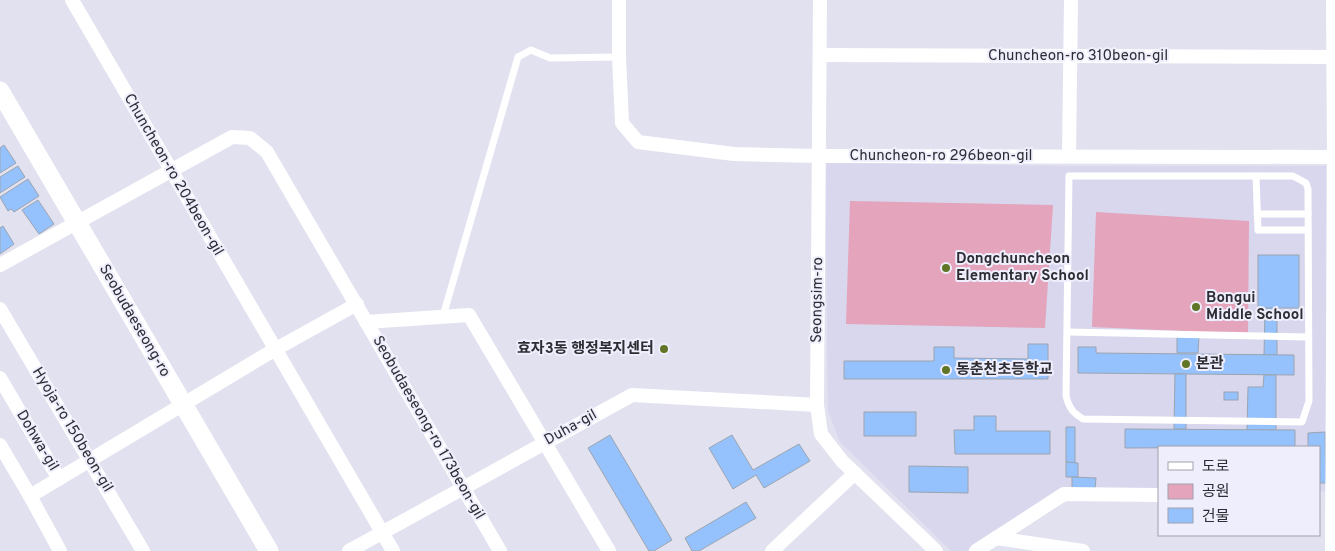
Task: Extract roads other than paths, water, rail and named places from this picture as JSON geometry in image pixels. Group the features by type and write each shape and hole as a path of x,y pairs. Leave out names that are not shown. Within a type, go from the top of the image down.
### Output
{"street":[{"name":"Chuncheon-ro 204beon-gil","path":"72,0 274,350 393,551"},
{"name":"Chuncheon-ro 296beon-gil","path":"619,0 622,123 638,142 734,154 819,156 1335,158"},
{"name":"Seongsim-ro","path":"820,0 817,405 820,434 842,461 936,551"},
{"path":"1069,156 1071,0"},
{"path":"1332,0 1335,158 1334,437 1329,497 1332,551"},
{"name":"Chuncheon-ro 310beon-gil","path":"821,55 1334,58"},
{"name":"Seobudaeseong-ro","path":"0,91 268,551"},
{"name":"Seobudaeseong-ro 173beon-gil","path":"77,222 232,137 250,138 268,152 500,551"},
{"path":"0,265 77,222"},
{"path":"30,496 274,350 357,304"},
{"name":"Hyoja-ro 150beon-gil","path":"0,309 143,551"},
{"path":"366,322 469,315 609,551"},
{"name":"Dohwa-gil","path":"0,378 59,479"},
{"name":"Duha-gil","path":"349,551 632,395 817,405"},
{"path":"0,445 60,551"},
{"path":"772,551 855,473"},
{"path":"976,551 1064,494 1158,495"},
{"path":"996,538 1083,551"}],"lane":[{"path":"443,316 518,57 531,50 550,58 619,57"},
{"path":"1069,176 1256,176 1300,178 1306,183 1308,189 1308,214 1309,402 1302,422 1083,419 1074,414 1068,405 1066,396 1069,176"},
{"path":"1256,176 1258,230 1308,230"},
{"path":"1257,214 1308,214"},
{"path":"1068,332 1308,337"}],"place":[{"name":"Dongchuncheon Elementary School","path":"946,268"},
{"name":"Bongui Middle School","path":"1196,307"},
{"name":"효자3동 행정복지센터","path":"664,349"},
{"name":"본관","path":"1186,364"},
{"name":"동춘천초등학교","path":"946,370"}]}
